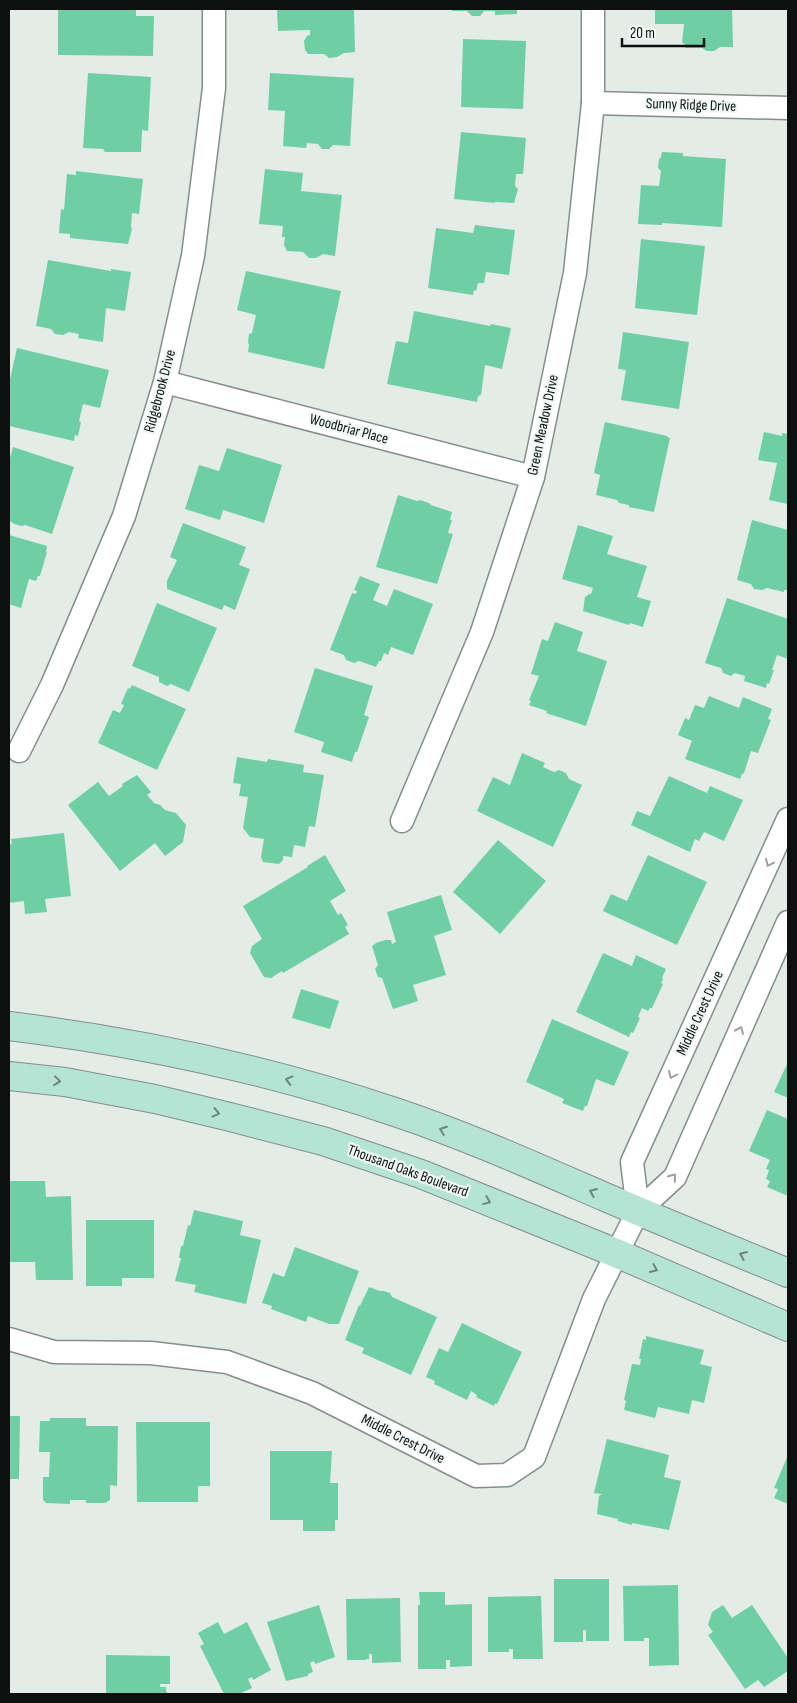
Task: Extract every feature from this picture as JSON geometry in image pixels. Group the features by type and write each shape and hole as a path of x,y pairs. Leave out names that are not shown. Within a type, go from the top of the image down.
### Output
{"main road":[{"path":"9,1026 68,1033 174,1052 290,1080 395,1112 493,1148 788,1273"},
{"name":"Thousand Oaks Boulevard","path":"9,1076 65,1082 155,1099 230,1116 323,1141 421,1174 616,1253 788,1327"}],"street":[{"name":"Ridgebrook Drive","path":"19,752 52,685 124,516 165,382 193,256 214,88 214,9"},
{"name":"Green Meadow Drive","path":"402,821 482,632 533,476 575,273 593,103 593,9"},
{"name":"Sunny Ridge Drive","path":"593,103 788,108"},
{"name":"Woodbriar Place","path":"165,382 533,476"},
{"name":"Middle Crest Drive","path":"638,1211 632,1162 788,818"},
{"name":"Middle Crest Drive","path":"9,1339 54,1352 151,1353 227,1362 312,1393 476,1476 506,1475 534,1457 594,1299 638,1211 675,1177 788,922"}],"building":[{"path":"58,9 136,9 136,16 154,16 153,56 58,55"},
{"path":"277,9 354,9 355,52 329,58 324,54 308,54 305,50 304,41 310,35 310,30 278,31"},
{"path":"452,9 517,9 517,14 495,15 495,11 484,11 480,16 472,16 467,11 452,11"},
{"path":"655,9 732,9 733,47 720,47 714,51 707,51 702,48 685,48 685,44 682,43 684,24 655,24"},
{"path":"463,39 526,41 523,109 461,107"},
{"path":"88,73 151,77 148,131 142,130 141,152 105,152 103,149 83,148"},
{"path":"270,73 354,78 350,146 333,145 329,149 322,149 318,144 307,143 306,148 283,146 285,111 268,110"},
{"path":"461,132 526,138 523,174 516,174 515,186 518,189 514,203 454,199"},
{"path":"662,152 683,153 683,156 726,159 722,227 662,223 662,225 638,224 641,185 659,186 661,171 658,168"},
{"path":"265,169 303,173 301,191 342,195 335,256 323,254 316,258 309,258 303,252 287,251 284,245 285,237 282,237 283,226 259,224"},
{"path":"76,171 143,179 139,214 132,213 132,229 128,244 70,238 70,234 59,233 61,209 64,210 67,174 76,175"},
{"path":"475,225 515,230 509,275 486,272 484,283 478,283 473,295 428,288 436,228 473,233"},
{"path":"641,239 705,246 697,315 635,308"},
{"path":"48,260 111,271 111,269 131,272 125,311 106,308 103,342 78,338 79,334 69,332 63,335 55,334 51,329 36,326"},
{"path":"246,271 341,291 324,369 248,352 249,334 252,333 256,315 237,310"},
{"path":"414,311 490,326 491,324 511,328 502,369 485,365 481,395 478,396 477,402 387,384 396,341 408,343"},
{"path":"623,332 689,342 679,409 621,400 626,370 618,369"},
{"path":"17,348 109,370 100,408 83,404 78,436 75,435 74,441 9,426 9,384"},
{"path":"605,422 670,438 654,512 629,507 629,505 619,503 617,500 596,495 600,475 594,473"},
{"path":"764,432 782,436 782,433 788,434 788,504 769,500 777,463 758,460"},
{"path":"13,447 74,467 52,534 25,525 14,524 9,520 9,462"},
{"path":"227,448 282,465 264,523 223,510 220,520 185,509 199,465 219,471"},
{"path":"398,495 417,501 420,500 452,512 448,533 453,534 437,584 376,567"},
{"path":"752,520 788,530 788,585 787,590 784,590 784,592 767,588 762,590 754,589 751,584 737,580"},
{"path":"183,523 246,547 239,565 250,569 235,610 224,605 222,610 167,589 167,581 177,560 170,557"},
{"path":"578,525 613,536 607,554 647,566 637,597 651,601 643,627 630,623 629,625 583,611 585,597 591,594 593,588 562,579"},
{"path":"9,535 47,546 40,576 38,576 36,581 29,579 21,608 9,604"},
{"path":"360,576 380,584 373,600 387,606 394,589 433,604 413,655 391,647 388,655 384,653 376,667 359,661 354,663 346,660 344,655 330,650 352,593 356,594 357,591 354,590"},
{"path":"727,598 788,619 788,659 777,655 772,670 774,670 766,688 744,681 745,676 735,673 731,676 723,673 721,668 705,663"},
{"path":"157,603 217,628 189,692 171,684 167,686 159,682 159,677 132,666"},
{"path":"555,622 583,632 577,651 607,661 586,726 546,713 547,711 529,705 531,701 529,700 539,676 531,674 542,639 548,641"},
{"path":"315,668 373,686 364,715 369,717 352,762 321,752 324,742 294,732"},
{"path":"132,685 186,709 157,770 98,743 113,710 120,713 124,705 121,704 128,688 130,689"},
{"path":"709,696 739,708 743,697 772,709 768,719 771,720 758,753 751,751 744,773 740,779 685,759 692,741 678,735 685,718 689,720 695,705 704,708"},
{"path":"522,753 545,763 543,767 554,772 559,770 566,773 569,779 582,785 553,847 477,811 493,777 510,785"},
{"path":"237,757 267,762 268,759 304,765 303,772 324,775 315,827 309,826 305,847 294,845 292,857 283,856 283,860 279,864 263,862 261,857 264,839 250,837 243,828 248,797 239,796 241,784 233,783"},
{"path":"137,775 151,792 147,795 154,803 160,805 165,810 176,813 186,825 183,842 165,856 155,843 120,871 68,805 98,782 109,796 123,786 122,784"},
{"path":"669,776 707,793 710,786 743,800 724,841 704,832 699,841 695,839 690,852 631,825 637,811 650,816"},
{"path":"64,833 71,896 45,899 47,912 25,914 24,901 9,903 9,843 12,845 11,839"},
{"path":"498,840 546,881 500,934 453,892"},
{"path":"325,855 346,891 330,901 338,915 341,913 348,925 345,927 349,934 283,973 282,971 271,978 264,977 250,953 252,946 262,939 243,906"},
{"path":"648,855 707,882 677,945 603,911 611,894 627,901"},
{"path":"441,895 452,930 434,936 446,975 413,985 418,1001 393,1009 382,978 378,977 375,969 378,965 372,946 385,940 391,940 392,944 396,942 387,912"},
{"path":"603,953 632,966 636,955 666,969 661,983 663,984 652,1008 648,1011 642,1008 638,1017 640,1018 629,1037 576,1012"},
{"path":"301,989 339,1001 330,1029 292,1018"},
{"path":"552,1019 629,1052 614,1086 596,1079 587,1106 585,1106 583,1111 562,1103 564,1099 526,1082"},
{"path":"788,1062 788,1098 774,1092"},
{"path":"767,1110 788,1119 788,1196 767,1187 770,1181 766,1179 769,1170 766,1169 770,1160 749,1151"},
{"path":"9,1181 45,1181 46,1197 71,1196 73,1280 36,1280 35,1262 9,1262"},
{"path":"194,1210 243,1221 240,1235 261,1240 246,1304 194,1292 196,1285 175,1281 181,1258 179,1258 181,1246 183,1246"},
{"path":"86,1220 154,1220 154,1278 122,1278 122,1286 86,1286"},
{"path":"295,1247 359,1271 339,1324 329,1324 308,1316 306,1322 271,1309 272,1306 262,1303 273,1273 284,1277"},
{"path":"369,1287 390,1293 392,1297 437,1317 411,1375 362,1353 364,1348 345,1340 359,1305"},
{"path":"462,1323 522,1352 497,1404 495,1403 494,1406 476,1397 477,1395 471,1391 467,1400 434,1384 435,1381 426,1377 439,1348 448,1352"},
{"path":"646,1336 704,1350 700,1364 712,1367 704,1403 692,1400 689,1414 658,1407 655,1418 624,1410 626,1401 624,1400 632,1364 640,1365 641,1359 639,1359 643,1339 646,1340"},
{"path":"9,1416 20,1416 19,1479 9,1479"},
{"path":"50,1418 86,1418 86,1426 118,1426 117,1486 110,1485 110,1500 105,1503 86,1503 86,1500 70,1500 70,1504 46,1503 43,1500 43,1477 49,1477 50,1452 39,1452 40,1421 50,1421"},
{"path":"136,1422 210,1422 210,1486 198,1486 198,1502 137,1502"},
{"path":"607,1439 669,1455 664,1477 681,1481 669,1530 632,1523 632,1525 618,1521 618,1519 597,1514 599,1496 602,1494 594,1493"},
{"path":"270,1451 332,1451 330,1483 338,1483 338,1520 335,1520 335,1531 303,1531 303,1520 270,1520"},
{"path":"788,1455 788,1504 774,1498 778,1489 774,1488"},
{"path":"554,1579 609,1579 609,1641 586,1641 586,1630 583,1630 583,1642 554,1642"},
{"path":"678,1585 679,1665 649,1666 649,1638 644,1638 644,1641 624,1641 623,1586"},
{"path":"419,1592 445,1592 445,1605 472,1604 472,1666 450,1667 450,1660 446,1660 446,1669 418,1669"},
{"path":"541,1596 543,1659 513,1659 513,1649 509,1649 509,1652 488,1652 488,1597"},
{"path":"400,1598 401,1662 372,1663 372,1654 369,1654 369,1659 366,1660 347,1660 346,1599"},
{"path":"319,1605 335,1657 315,1664 314,1661 310,1663 313,1672 308,1674 308,1676 286,1681 267,1622"},
{"path":"723,1605 732,1618 752,1605 788,1658 788,1671 764,1687 758,1680 745,1689 708,1635 713,1632 708,1625 712,1612"},
{"path":"218,1622 224,1634 247,1622 271,1670 253,1680 252,1677 248,1679 252,1688 239,1694 224,1694 200,1646 204,1644 198,1633"},
{"path":"106,1655 170,1656 170,1684 160,1684 160,1687 166,1687 168,1694 106,1694"}]}
